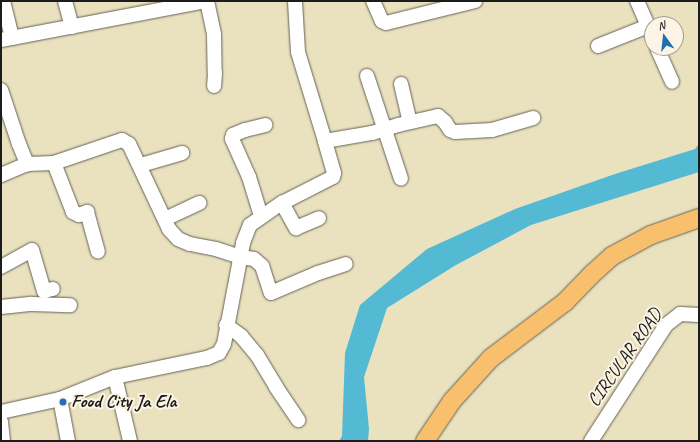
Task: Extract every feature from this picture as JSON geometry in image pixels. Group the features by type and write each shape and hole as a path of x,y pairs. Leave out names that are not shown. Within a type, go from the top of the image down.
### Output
{"main road":[{"path":"425,441 452,401 481,367 515,338 565,302 602,264 625,247 651,235 699,218"}],"street":[{"path":"3,1 7,39 72,27 145,7 206,1 214,34 214,86"},
{"path":"66,1 72,27"},
{"path":"1,412 60,399 115,377 207,358 219,353 224,344 226,325 241,257 250,225 261,216 333,177 334,173 298,52 295,1"},
{"path":"373,1 382,21 386,23 475,1"},
{"path":"637,1 644,17"},
{"path":"598,46 644,33"},
{"path":"661,56 672,82"},
{"path":"367,76 401,179"},
{"path":"401,84 410,122"},
{"path":"1,90 27,164"},
{"path":"325,141 384,130 410,122 438,116 445,122 450,130 455,132 492,130 533,118"},
{"path":"261,216 249,177 232,139 233,135 239,132 265,125"},
{"path":"1,175 27,164 54,163 122,140 129,144 165,219 178,239 190,244 254,259 262,266 271,293 318,273 346,264"},
{"path":"140,165 182,153"},
{"path":"54,163 73,212 79,215 87,212 98,252"},
{"path":"165,219 200,203"},
{"path":"282,204 296,228 319,218"},
{"path":"1,267 32,250 44,291 53,289"},
{"path":"1,307 32,304 70,305"},
{"name":"CIRCULAR ROAD","path":"591,441 666,325 680,314 699,315"},
{"path":"226,325 241,336 258,355 276,387 298,420"},
{"path":"115,377 130,441"},
{"path":"60,399 68,441"},
{"path":"1,422 4,441"}],"water":[{"path":"699,144 699,172 531,225 456,265 387,308 364,377 369,429 368,441 339,441 342,436 345,353 360,305 427,249 515,209 615,174 695,149"}],"place":[{"name":"Food City Ja Ela","path":"63,402"}]}
